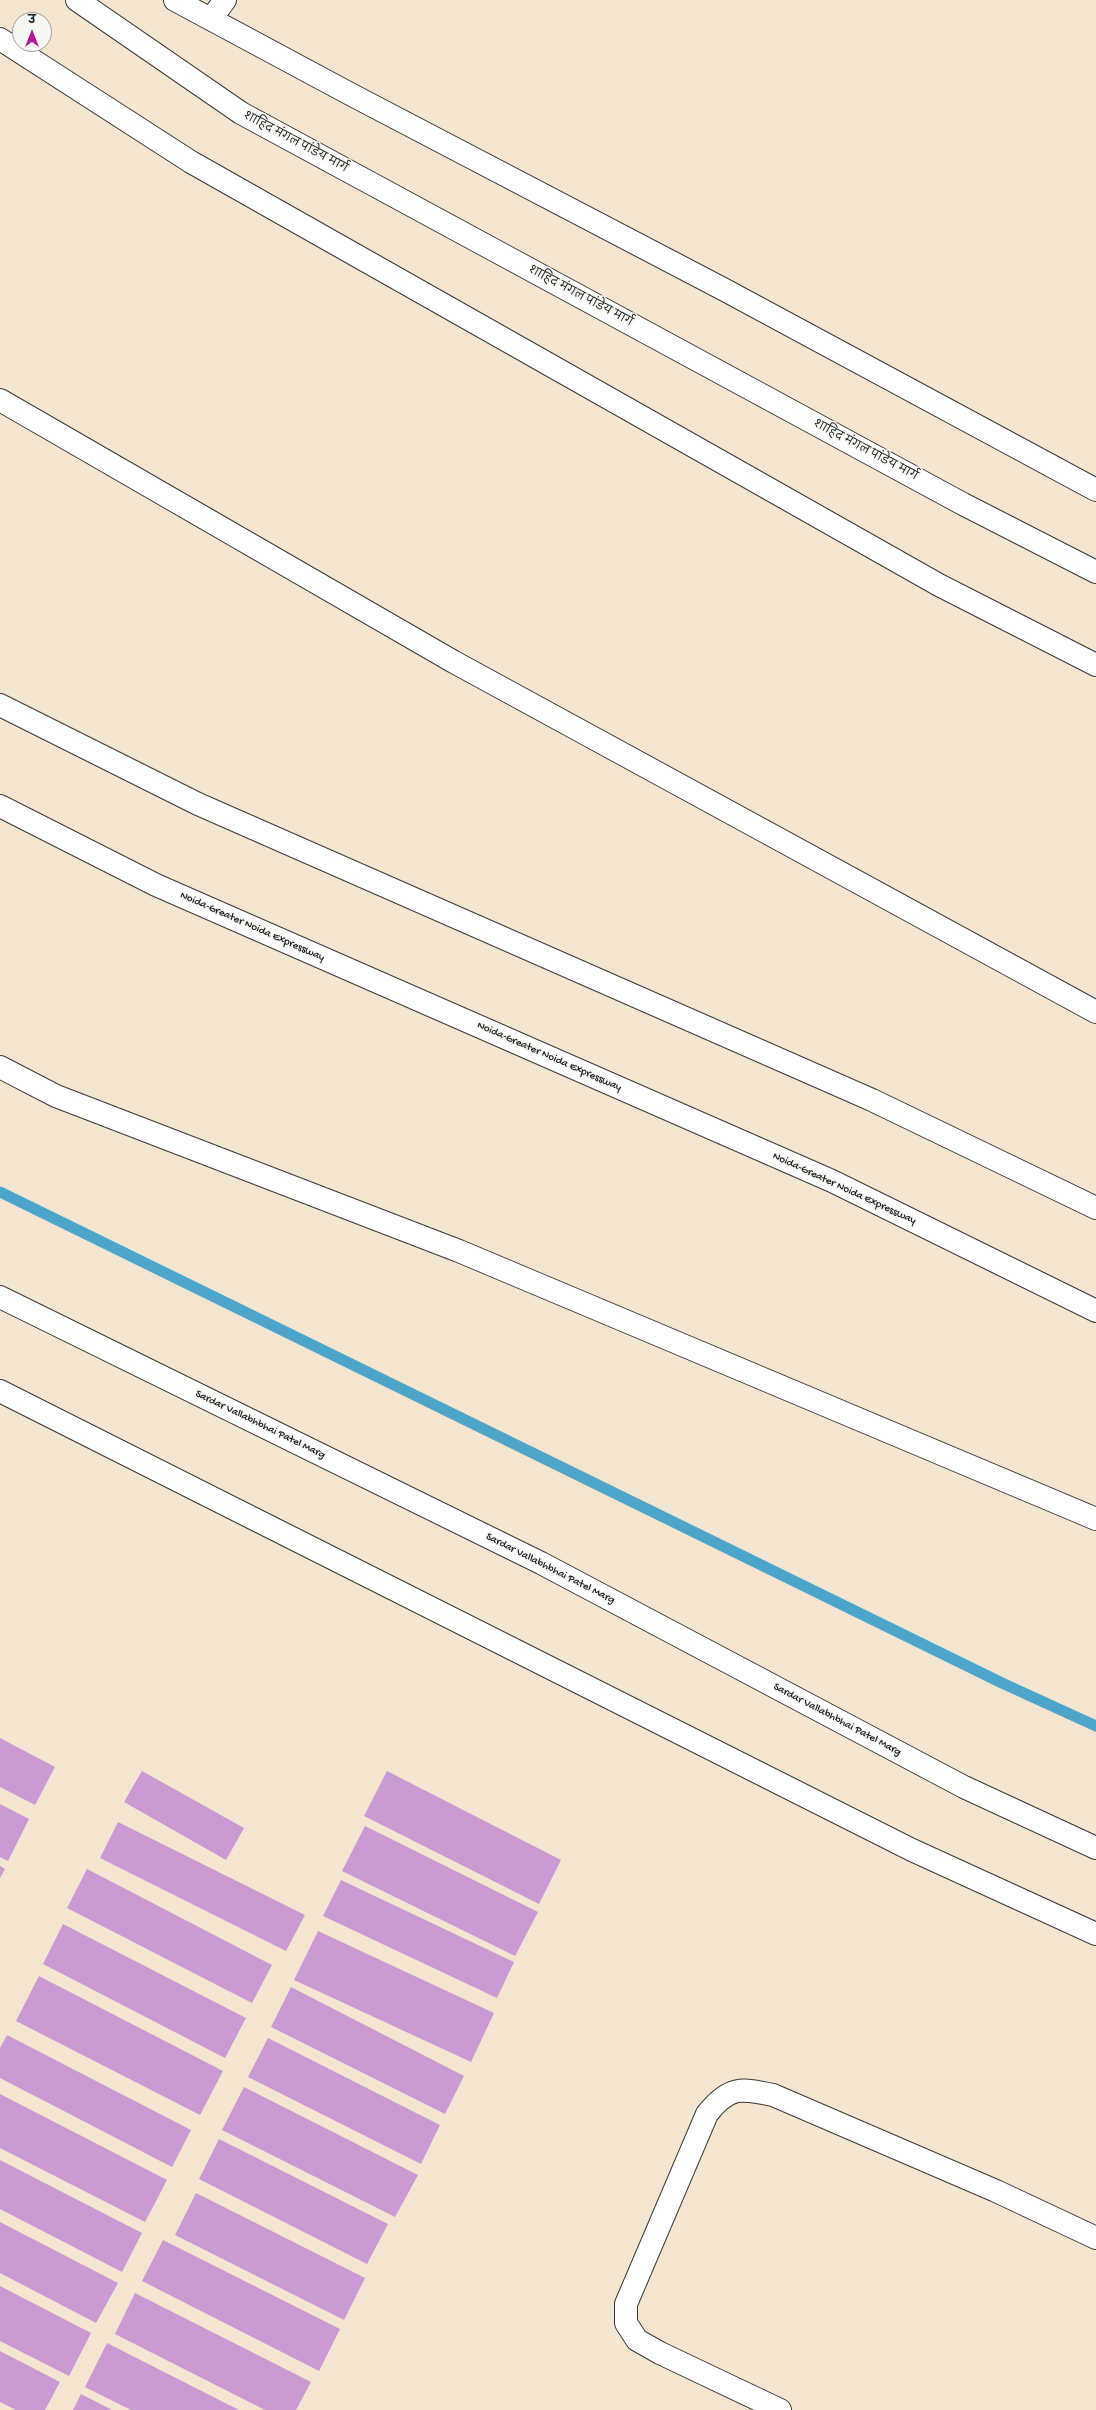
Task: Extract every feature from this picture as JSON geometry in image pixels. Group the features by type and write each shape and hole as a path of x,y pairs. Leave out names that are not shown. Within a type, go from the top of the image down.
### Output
{"main road":[{"name":"शाहिद मंगल पांडेय मार्ग","path":"77,0 241,113 963,504 1096,572"},
{"path":"175,0 730,293 1096,490"},
{"path":"210,19 226,0"},
{"path":"0,39 190,162 939,585 1096,665"},
{"path":"0,400 454,662 1096,1012"},
{"path":"0,705 198,804 872,1100 1096,1208"},
{"name":"Noida-Greater Noida Expressway","path":"0,806 156,885 832,1181 1096,1311"},
{"path":"0,1067 56,1096 459,1251 1096,1519"},
{"name":"Sardar Vallabhbhai Patel Marg","path":"0,1297 541,1563 964,1787 1096,1848"},
{"path":"0,1391 912,1850 1096,1934"},
{"path":"780,2410 660,2354 637,2340 626,2324 626,2304 707,2114 718,2100 731,2092 748,2090 773,2095 996,2191 1096,2238"}],"building":[{"path":"0,1738 55,1767 35,1805 0,1787"},
{"path":"142,1771 244,1828 226,1860 124,1802"},
{"path":"387,1771 561,1860 539,1904 364,1816"},
{"path":"0,1804 29,1819 8,1861 0,1857"},
{"path":"118,1822 305,1915 286,1951 100,1858"},
{"path":"365,1826 538,1912 515,1956 342,1871"},
{"path":"0,1866 5,1869 0,1878"},
{"path":"87,1869 272,1965 252,2003 67,1908"},
{"path":"341,1880 514,1962 497,1998 323,1916"},
{"path":"63,1924 246,2018 225,2058 43,1964"},
{"path":"318,1931 494,2013 471,2062 294,1980"},
{"path":"39,1976 223,2071 200,2115 16,2021"},
{"path":"291,1987 464,2076 445,2114 271,2027"},
{"path":"7,2035 191,2130 172,2167 0,2078 0,2048"},
{"path":"268,2038 440,2125 421,2164 248,2077"},
{"path":"244,2087 418,2175 395,2217 222,2130"},
{"path":"0,2094 167,2180 145,2222 0,2148"},
{"path":"219,2139 388,2224 367,2264 199,2179"},
{"path":"0,2160 142,2233 122,2272 0,2209"},
{"path":"196,2193 365,2278 344,2320 175,2235"},
{"path":"0,2222 118,2283 96,2323 0,2273"},
{"path":"163,2240 340,2329 319,2371 142,2281"},
{"path":"0,2286 91,2333 69,2376 0,2341"},
{"path":"135,2293 311,2382 296,2410 265,2410 115,2334"},
{"path":"107,2343 239,2410 131,2410 85,2387"},
{"path":"0,2351 60,2382 45,2410 16,2410 0,2402"},
{"path":"81,2394 112,2410 73,2410"}],"waterway":[{"path":"0,1192 1002,1683 1096,1726"}]}
